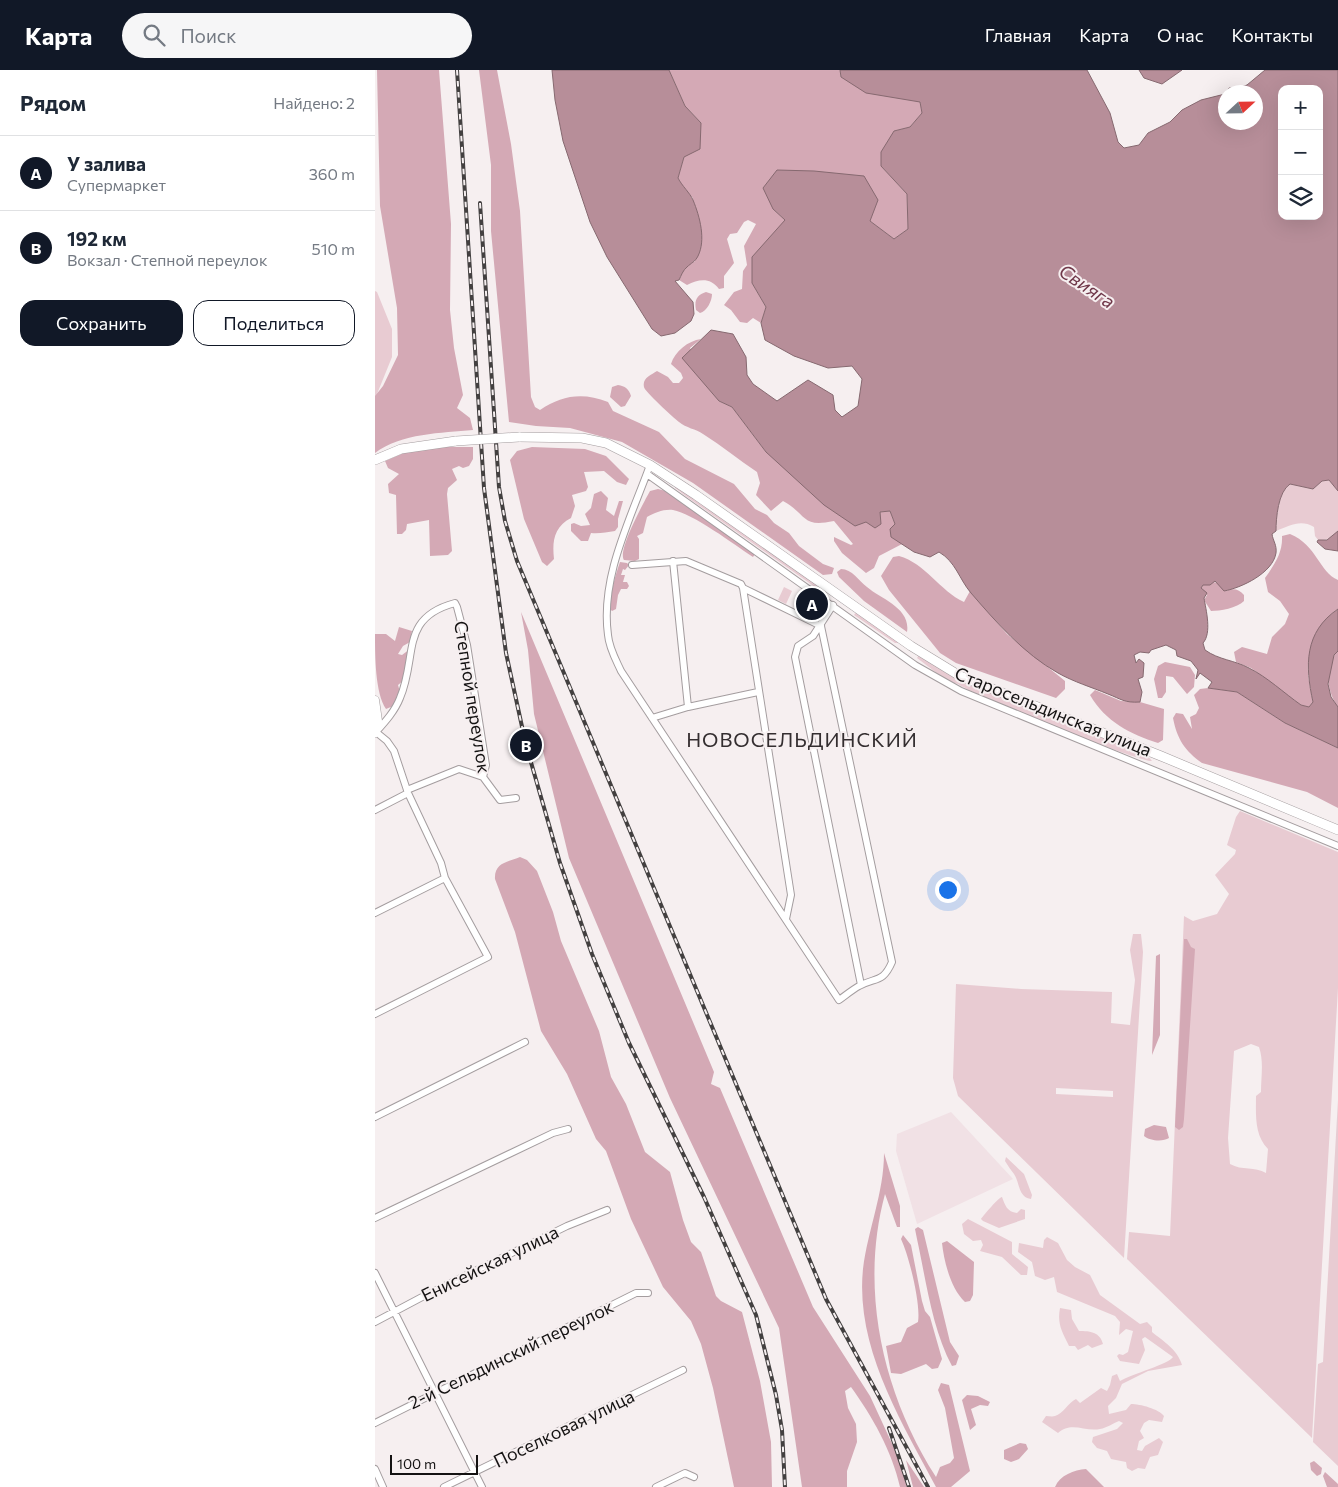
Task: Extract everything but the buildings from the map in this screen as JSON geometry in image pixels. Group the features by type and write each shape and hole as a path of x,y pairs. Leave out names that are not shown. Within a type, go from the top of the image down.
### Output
{"main road":[{"name":"Старосельдинская улица","path":"375,460 401,449 456,441 519,437 582,438 606,443 649,469 911,646 960,676 1161,756 1338,830"}],"street":[{"path":"821,626 892,962 888,972 880,979 861,985 839,1000 621,671 608,635 610,582 649,469 904,658 961,691 1338,846"},
{"path":"673,561 688,707"},
{"path":"632,565 686,561 741,584 743,588 821,626"},
{"path":"743,588 791,895 786,919"},
{"name":"Степной переулок","path":"375,733 389,718 401,698 413,643 423,618 432,611 455,603 467,644 471,668 486,765 483,777 499,800 516,798"},
{"path":"833,605 813,636 798,646 795,657 861,985"},
{"path":"904,658 911,646"},
{"path":"652,718 688,707 758,692"},
{"path":"375,700 378,721 375,733 387,740 393,751 407,792 441,863 445,878 488,957 375,1014"},
{"path":"375,810 407,792 459,769 483,777"},
{"path":"375,913 445,878"},
{"path":"375,1117 525,1042"},
{"path":"375,1218 553,1133 569,1129"},
{"name":"Енисейская улица","path":"375,1322 567,1226 607,1210"},
{"path":"375,1273 482,1487"},
{"name":"2-й Сельдинский переулок","path":"375,1423 434,1391 637,1293 648,1293"},
{"name":"Поселковая улица","path":"444,1487 683,1370"},
{"path":"375,1469 383,1487"},
{"path":"656,1487 685,1473 694,1477"}],"shaded area":[{"path":"377,70 439,70 451,224 450,310 454,348 463,395 457,408 470,418 473,430 435,433 409,438 385,446 375,453 375,396 383,386 398,355 397,308 380,206"},
{"path":"479,70 497,70 511,144 520,211 531,397 535,407 540,410 556,401 581,396 608,402 613,411 659,432 685,459 734,484 755,509 767,515 774,523 789,533 799,546 823,564 834,568 832,574 823,575 693,483 622,442 570,428 509,422 491,231 491,165"},
{"path":"669,70 840,70 841,77 920,101 922,113 910,127 894,131 881,166 907,194 908,229 894,239 870,221 773,209 785,220 752,283 766,307 761,323 753,318 747,323 740,322 731,310 724,305 734,292 742,289 743,271 747,265 744,246 756,224 748,220 744,222 737,233 730,234 727,239 734,263 724,276 724,288 719,289 712,282 704,280 687,285 679,280 685,267 695,261 693,198 685,191 678,178 684,157 701,123 685,106"},
{"path":"375,291 392,329 392,357 375,399"},
{"path":"706,292 712,294 711,300 707,308 700,313 696,310 695,303 698,296"},
{"path":"701,339 690,348 719,401 732,407 766,452 880,512 890,511 895,524 891,537 904,543 879,556 874,568 866,573 842,553 834,541 834,537 851,545 853,544 834,521 816,523 810,521 783,501 771,511 756,495 760,483 757,472 703,434 682,424 654,399 645,389 644,381 657,371 668,377 673,383 679,383 683,378 681,373 671,364 673,359 683,347"},
{"path":"618,385 626,388 631,396 625,406 621,407 610,397 612,387"},
{"path":"446,447 473,447 473,459 469,466 463,468 459,466 452,469 457,480 448,488 447,494 452,551 448,555 430,556 429,520 407,524 406,530 402,534 397,534 396,495 389,493 388,484 399,474 388,468 385,461 406,452"},
{"path":"532,447 585,449 606,456 629,479 626,485 617,482 604,471 584,472 588,487 586,491 572,495 575,506 571,518 561,526 555,535 553,546 554,559 547,566 542,562 524,519 510,460 517,451"},
{"path":"1329,480 1338,491 1338,531 1334,536 1318,540 1315,536 1314,527 1300,523 1276,531 1280,499 1290,484 1313,489 1322,481"},
{"path":"675,485 818,583 815,587 687,497 675,488"},
{"path":"658,489 666,491 755,554 753,557 702,523 681,512 669,510 647,517 643,533 637,536 639,539 639,559 635,561 624,560 624,547 637,515 650,491"},
{"path":"601,491 608,498 606,510 614,516 619,501 623,501 618,519 618,527 615,531 591,533 588,541 581,541 571,531 571,524 590,525 585,514 591,508 594,494"},
{"path":"1290,534 1306,545 1326,571 1338,580 1338,609 1326,621 1315,640 1309,657 1308,672 1313,702 1309,707 1301,705 1251,668 1236,662 1234,652 1242,647 1267,654 1272,637 1285,624 1289,614 1280,601 1268,592 1265,578 1275,563 1281,548 1282,536"},
{"path":"899,556 917,565 947,591 964,602 970,591 1007,634 1065,681 1065,689 1056,698 956,663 940,653 889,590 881,576 893,557"},
{"path":"620,562 629,565 625,570 623,569 621,575 625,575 623,582 627,582 629,586 627,589 621,589 616,609 612,611 610,609 612,591"},
{"path":"841,569 852,573 867,587 900,610 907,624 907,632 864,601 839,577 837,572"},
{"path":"1213,582 1218,583 1226,591 1233,589 1240,591 1244,595 1244,601 1224,610 1211,611 1204,600 1207,595 1201,588 1203,585 1210,585"},
{"path":"784,587 792,591 786,604 778,600"},
{"path":"857,611 900,643 895,643 854,615"},
{"path":"521,612 714,1072 711,1084 720,1088 813,1307 870,1396 901,1463 907,1487 900,1487 887,1447 851,1387 845,1391 848,1408 856,1424 857,1442 847,1471 847,1487 802,1487 779,1328 670,1098 569,858 534,714 528,650"},
{"path":"399,627 412,631 410,642 403,646 398,654 402,655 410,649 404,680 398,685 400,692 398,704 386,709 382,702 378,684 375,634 386,634 395,641"},
{"path":"1338,651 1338,707 1331,694 1328,679 1330,664"},
{"path":"919,655 1147,755 1152,761 1118,751 1055,727 992,701 958,684 947,681 917,658"},
{"path":"1165,662 1190,667 1195,675 1194,687 1187,694 1173,677 1166,676 1166,692 1162,698 1158,698 1154,679 1158,666"},
{"path":"1208,688 1237,692 1285,723 1338,748 1338,808 1307,792 1202,763 1191,754 1179,738 1173,718 1176,713 1183,714 1192,729 1190,717 1196,714 1199,708 1194,695 1200,689"},
{"path":"1095,690 1121,701 1140,702 1164,709 1163,740 1158,743 1119,726 1103,713 1090,695"},
{"path":"1240,811 1338,852 1338,988 1312,1438 1127,1259 1129,1232 1170,1236 1184,916 1193,921 1217,914 1229,894 1215,875 1235,854 1236,850 1227,845 1236,817","holes":["1251,1044 1259,1047 1262,1064 1261,1092 1256,1096 1256,1117 1260,1137 1268,1149 1266,1173 1230,1164 1228,1138 1234,1051"]},
{"path":"520,857 527,860 537,871 553,912 561,941 599,1031 611,1077 626,1104 645,1152 670,1172 691,1242 701,1252 716,1296 721,1301 742,1312 760,1381 771,1442 772,1487 734,1487 713,1388 701,1344 691,1321 663,1287 631,1219 606,1151 596,1139 567,1074 541,1031 515,932 495,879 499,866"},
{"path":"1133,934 1141,934 1143,952 1124,1258 958,1096 953,1078 956,984 1021,989 1112,992 1111,1023 1130,1025 1135,980 1130,950","holes":["1056,1088 1113,1091 1113,1097 1056,1094"]},
{"path":"1184,939 1187,939 1191,947 1195,949 1184,1119 1183,1127 1179,1130 1175,1127"},
{"path":"1160,954 1160,1035 1152,1055 1156,956"},
{"path":"1338,1100 1338,1466 1313,1442 1318,1364 1323,1362"},
{"path":"951,1112 1013,1179 917,1224 896,1151 897,1134"},
{"path":"1154,1125 1166,1127 1169,1138 1156,1140 1144,1136 1145,1129"},
{"path":"884,1153 900,1206 900,1227 897,1227 885,1194 878,1230 875,1267 876,1304 881,1340 890,1376 902,1411 936,1477 940,1467 950,1463 954,1458 945,1408 938,1390 941,1383 949,1385 970,1471 951,1487 936,1487 895,1410 873,1355 866,1327 862,1298 863,1269 879,1197"},
{"path":"1006,1157 1024,1174 1032,1195 1031,1199 1021,1193 1016,1178 1005,1161"},
{"path":"1002,1197 1009,1210 1017,1213 1021,1209 1025,1210 1025,1219 999,1228 983,1221 981,1219 994,1203"},
{"path":"968,1219 1012,1242 1012,1254 1028,1267 1027,1275 1021,1275 1002,1257 980,1251 983,1245 981,1240 973,1241 964,1234 962,1224"},
{"path":"918,1227 923,1230 950,1342 959,1356 956,1365 952,1366 939,1336 915,1229"},
{"path":"903,1235 911,1245 922,1301 925,1311 930,1317 942,1359 938,1368 932,1369 926,1364 901,1374 891,1373 886,1346 901,1342 907,1328 918,1322 918,1304 914,1280 901,1239"},
{"path":"1047,1237 1058,1243 1067,1260 1090,1275 1100,1295 1140,1324 1147,1322 1152,1327 1152,1332 1170,1346 1180,1360 1182,1365 1148,1371 1122,1384 1116,1398 1108,1406 1109,1414 1126,1410 1131,1404 1149,1407 1162,1413 1164,1416 1162,1422 1149,1420 1144,1423 1140,1431 1144,1438 1139,1441 1137,1450 1142,1451 1145,1446 1159,1438 1163,1442 1158,1455 1150,1457 1145,1469 1138,1468 1132,1471 1127,1468 1126,1462 1111,1459 1107,1451 1097,1448 1092,1442 1093,1437 1117,1429 1123,1423 1119,1421 1100,1429 1073,1427 1058,1433 1042,1422 1046,1416 1054,1416 1061,1413 1076,1399 1080,1403 1101,1388 1107,1391 1112,1376 1117,1374 1120,1381 1165,1363 1173,1357 1145,1337 1142,1339 1145,1350 1139,1364 1120,1361 1117,1356 1128,1352 1133,1331 1126,1329 1119,1335 1120,1322 1115,1316 1057,1292 1054,1277 1045,1280 1035,1276 1032,1262 1018,1252 1019,1243 1043,1248 1044,1240"},
{"path":"947,1241 974,1262 973,1295 970,1301 965,1302 960,1297 952,1283 944,1258 942,1243"},
{"path":"1060,1308 1071,1310 1072,1319 1079,1331 1091,1332 1097,1335 1103,1344 1092,1348 1088,1345 1078,1350 1075,1346 1069,1346 1062,1332"},
{"path":"967,1395 978,1396 990,1402 988,1406 980,1405 971,1409 976,1425 970,1430 962,1400"},
{"path":"1020,1443 1026,1444 1028,1449 1019,1459 1011,1462 1004,1459 1004,1450"},
{"path":"906,1460 924,1487 913,1487"},
{"path":"1314,1461 1322,1468 1321,1474 1317,1476 1311,1470 1310,1463"},
{"path":"1086,1469 1104,1487 1055,1487 1060,1479 1068,1474"},
{"path":"1325,1472 1338,1484 1338,1487 1327,1487 1323,1476"}],"water":[{"path":"552,70 669,70 685,106 701,123 700,149 684,157 678,178 693,200 702,236 698,256 684,270 679,280 675,281 693,302 694,314 691,321 675,333 661,336 652,329 607,257 590,222 563,141 555,100"},
{"name":"Свияга","path":"840,70 1087,70 1110,113 1118,142 1124,148 1139,145 1148,133 1170,122 1182,110 1201,100 1218,96 1218,130 1263,130 1263,85 1247,85 1265,70 1338,70 1338,491 1329,480 1322,481 1313,489 1290,484 1280,499 1276,531 1272,534 1276,553 1269,567 1263,573 1239,587 1224,591 1215,581 1210,585 1203,585 1201,588 1207,593 1204,598 1208,628 1206,639 1203,643 1205,650 1249,668 1269,680 1301,705 1309,707 1313,702 1308,663 1313,639 1327,618 1338,609 1338,651 1334,655 1328,684 1331,697 1338,707 1338,748 1285,723 1237,692 1208,688 1212,682 1200,673 1196,679 1198,670 1191,661 1177,656 1176,650 1166,645 1151,650 1149,653 1140,652 1134,655 1136,663 1139,659 1144,663 1143,677 1138,679 1142,692 1140,702 1123,700 1058,673 1034,657 1001,626 967,588 945,556 939,552 930,557 914,552 891,537 890,529 895,524 890,511 880,512 881,524 875,528 866,522 855,526 824,505 766,452 732,407 719,401 682,358 711,330 733,334 746,357 747,375 753,384 777,401 808,380 833,395 835,410 842,417 858,406 862,379 852,366 828,368 794,356 765,340 761,323 766,307 752,283 752,257 785,220 773,209 763,188 777,170 814,171 864,176 878,200 870,221 894,239 908,229 907,194 881,166 881,152 894,131 910,127 922,113 920,102 866,93 841,77"},
{"path":"1139,70 1182,70 1162,84 1144,78"},
{"path":"1338,531 1338,551 1325,549 1317,542 1318,540 1327,540"}],"railway":[{"path":"457,70 484,488 506,653 526,745 560,863 592,954 629,1043 704,1197 756,1315 776,1395 782,1430 785,1487"},
{"path":"480,203 499,487 505,521 517,561 826,1299 928,1487"},
{"path":"889,1428 909,1487"}],"place":[{"name":"У залива","path":"812,604"},
{"name":"192 км","path":"526,745"}],"district":[{"name":"НОВОСЕЛЬДИНСКИЙ","path":"802,740"}]}
